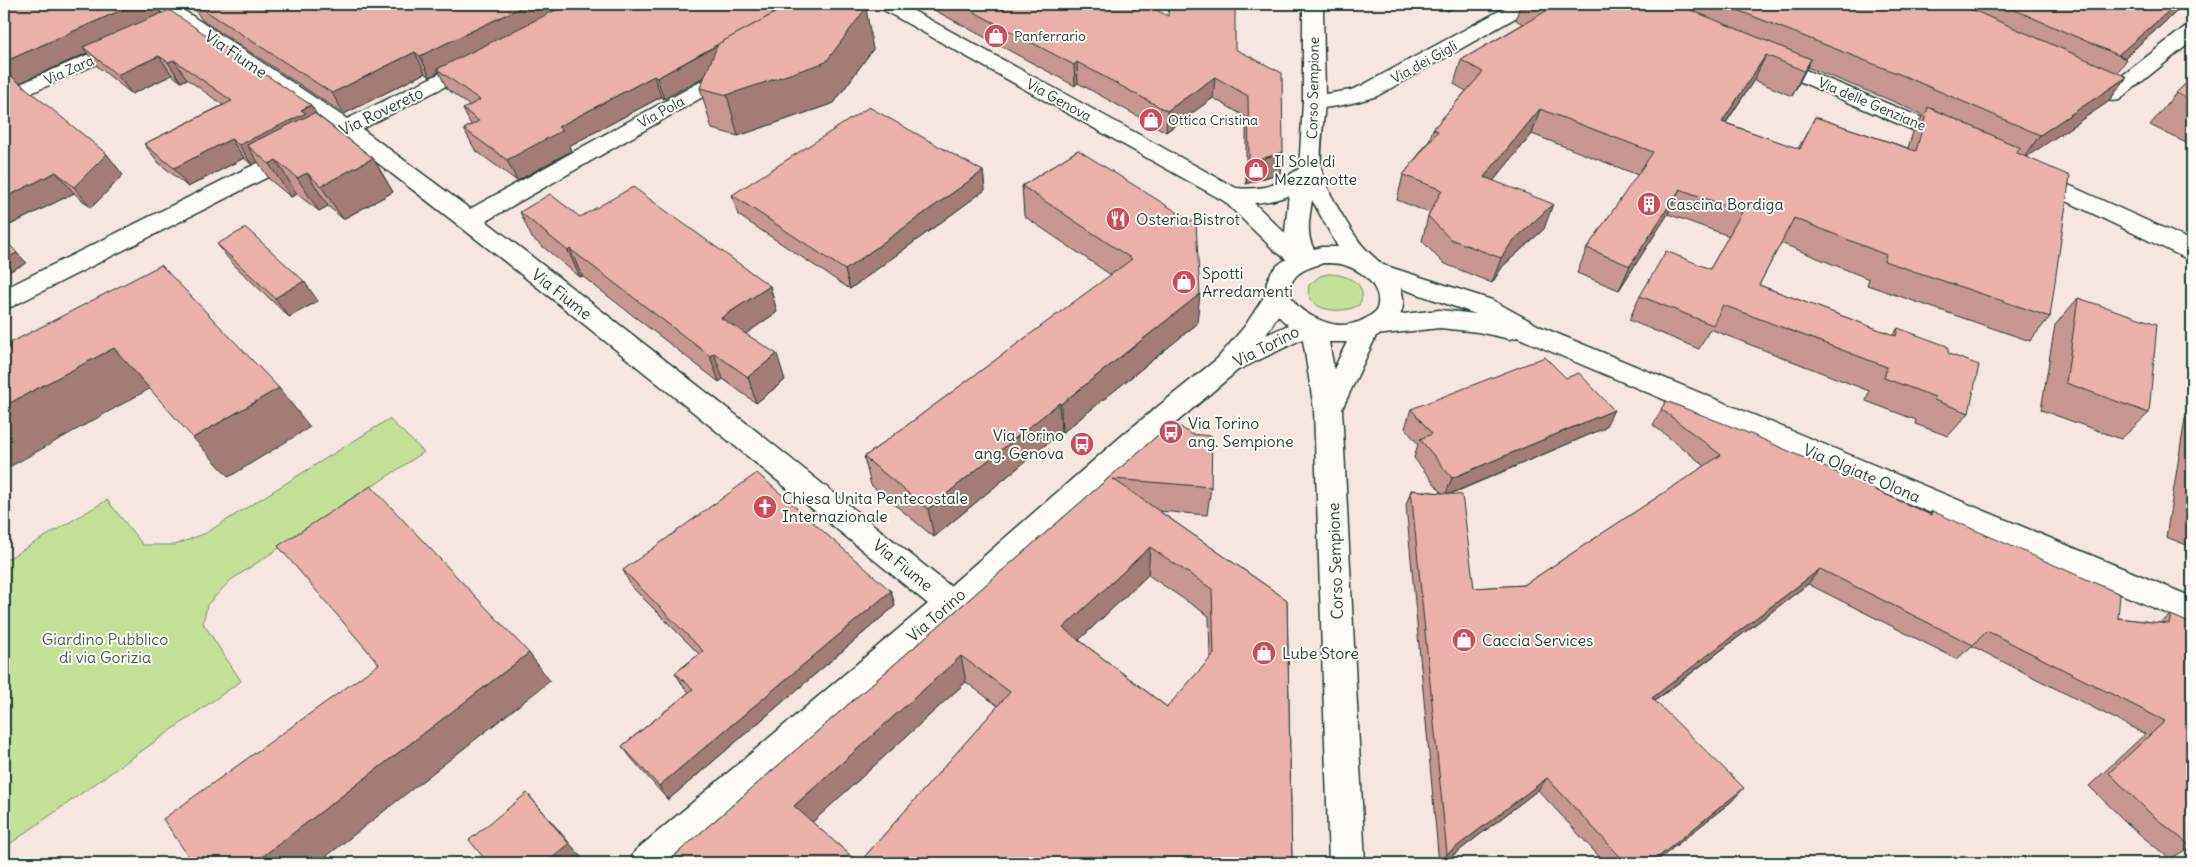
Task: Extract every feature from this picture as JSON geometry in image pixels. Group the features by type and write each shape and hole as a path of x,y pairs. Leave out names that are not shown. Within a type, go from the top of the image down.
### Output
{"street":[{"name":"Via Genova","path":"887,4 1232,196 1282,244 1305,258"},
{"name":"Corso Sempione","path":"1305,258 1299,245 1297,232 1301,193 1310,171 1314,102 1314,4"},
{"name":"Via dei Gigli","path":"1314,102 1355,96 1369,91 1526,4"},
{"name":"Via Fiume","path":"178,15 346,128 469,220 745,438 950,604"},
{"path":"2066,74 2111,95 2192,31"},
{"name":"Via Zara","path":"4,99 140,38"},
{"name":"Via delle Genziane","path":"1746,52 1970,146"},
{"name":"Via Rovereto","path":"4,300 490,56"},
{"name":"Via Pola","path":"469,220 748,62"},
{"path":"2014,167 2192,251"},
{"path":"1232,196 1253,196 1280,192 1299,181 1310,171"},
{"name":"Corso Sempione","path":"1310,171 1338,232 1348,246 1385,281 1390,291 1391,301 1385,318 1370,328 1328,409"},
{"path":"1369,266 1336,255 1305,258 1290,266 1283,274 1278,284 1278,295 1282,306 1290,316 1310,328 1342,334 1370,328"},
{"name":"Via Olgiate Olona","path":"1369,266 1483,306 1532,334 2192,611"},
{"name":"Via Torino","path":"647,863 950,604 1135,441 1226,366 1254,333 1278,295"},
{"name":"Via Olgiate Olona","path":"1370,328 1440,319 1478,323 1532,334"},
{"name":"Corso Sempione","path":"1310,328 1328,409 1347,863"},
{"name":"Via Torino","path":"1226,366 1310,328"}],"green space":[{"path":"1328,274 1348,278 1359,286 1362,291 1362,297 1359,305 1344,310 1335,310 1318,306 1312,301 1309,294 1309,285 1320,276"},
{"name":"Giardino Pubblico di via Gorizia","path":"389,419 424,452 231,580 207,605 203,623 241,681 4,848 4,561 107,500 143,545 175,545 206,533"}],"building":[{"path":"4,4 135,4 4,62"},
{"path":"195,4 528,4 420,56 415,52 332,93"},
{"path":"568,4 791,4 657,78 654,76 558,127 563,130 507,160 464,129 479,121 463,109 480,100 437,69"},
{"path":"791,4 851,4 866,8 826,62 727,95 700,88 718,44"},
{"path":"959,4 1135,4 1142,8 1145,4 1168,16 1169,4 1235,4 1235,49 1282,73 1283,152 1249,163 1248,96 1215,77 1167,111 1077,62 1074,65"},
{"path":"1536,4 1676,4 1811,59 1804,71 1766,55 1722,122 1800,149 1815,117 1916,151 1928,107 2021,148 2015,152 2070,176 2050,317 1884,261 1886,255 1794,218 1759,285 1896,336 1898,328 1947,346 1949,354 1979,365 1969,413 1934,400 1935,397 1884,378 1887,367 1723,305 1713,325 1640,296 1666,251 1710,269 1742,212 1680,189 1630,266 1587,248 1653,152 1540,109 1484,177 1553,204 1512,242 1501,258 1450,239 1428,216 1442,190 1403,175 1438,131 1433,129 1483,72 1461,60 1548,10"},
{"path":"1722,4 1959,4 2127,77 2040,135 1904,76"},
{"path":"2001,4 2177,4 2118,55 2127,59"},
{"path":"169,10 311,105 301,110 306,113 239,145 231,139 174,168 144,144 232,101 174,60 168,62 159,56 117,75 83,47"},
{"path":"11,76 107,154 74,187 56,172 4,198 4,78"},
{"path":"2192,78 2192,101 2176,93"},
{"path":"869,107 983,171 845,270 732,195"},
{"path":"314,113 373,158 321,186 307,173 297,178 276,160 269,164 247,145"},
{"path":"1078,150 1196,224 1200,294 1061,404 1059,403 928,509 864,457 1132,259 1022,186"},
{"path":"633,187 770,286 721,318 777,354 748,377 714,353 710,356 570,249 568,251 520,212 550,194 580,217"},
{"path":"246,228 304,281 275,298 217,244"},
{"path":"4,238 17,253 4,259"},
{"path":"161,265 279,388 193,438 114,348 4,406 4,346"},
{"path":"2078,298 2157,324 2149,413 2066,383"},
{"path":"1545,357 1566,378 1579,373 1614,410 1452,478 1420,439 1432,434 1411,409"},
{"path":"1666,401 1753,435 1931,515 1932,511 2120,594 2118,618 2169,624 2171,615 2192,624 2192,847 2152,815 2109,773 2165,721 1987,631 1973,645 1820,569 1652,698 1744,788 1651,863 1626,863 1547,778 1447,854 1411,490 1462,495 1474,588 1524,585 1721,455 1661,409"},
{"path":"1173,422 1191,434 1212,436 1211,487 1113,479 1287,600 1292,863 859,863 666,863","holes":["1150,547 1212,589 1214,654 1167,707 1063,628","961,656 1010,692 859,863 794,806"]},
{"path":"757,473 891,591 659,786 622,746 693,689 675,673 703,651 623,570"},
{"path":"371,486 529,653 254,863 193,863 163,819 379,664 278,546"},
{"path":"527,793 569,844 546,863 488,863 469,840"}],"place":[{"name":"Panferrario","path":"996,36"},
{"name":"Ottica Cristina","path":"1151,120"},
{"name":"Il Sole di Mezzanotte","path":"1256,170"},
{"name":"Cascina Bordiga","path":"1649,204"},
{"name":"Osteria Bistrot","path":"1118,219"},
{"name":"Spotti Arredamenti","path":"1184,282"},
{"name":"Via Torino ang. Sempione","path":"1171,432"},
{"name":"Via Torino ang. Genova","path":"1082,444"},
{"name":"Chiesa Unita Pentecostale Internazionale","path":"765,507"},
{"name":"Caccia Services","path":"1464,640"},
{"name":"Lube Store","path":"1264,653"}]}
